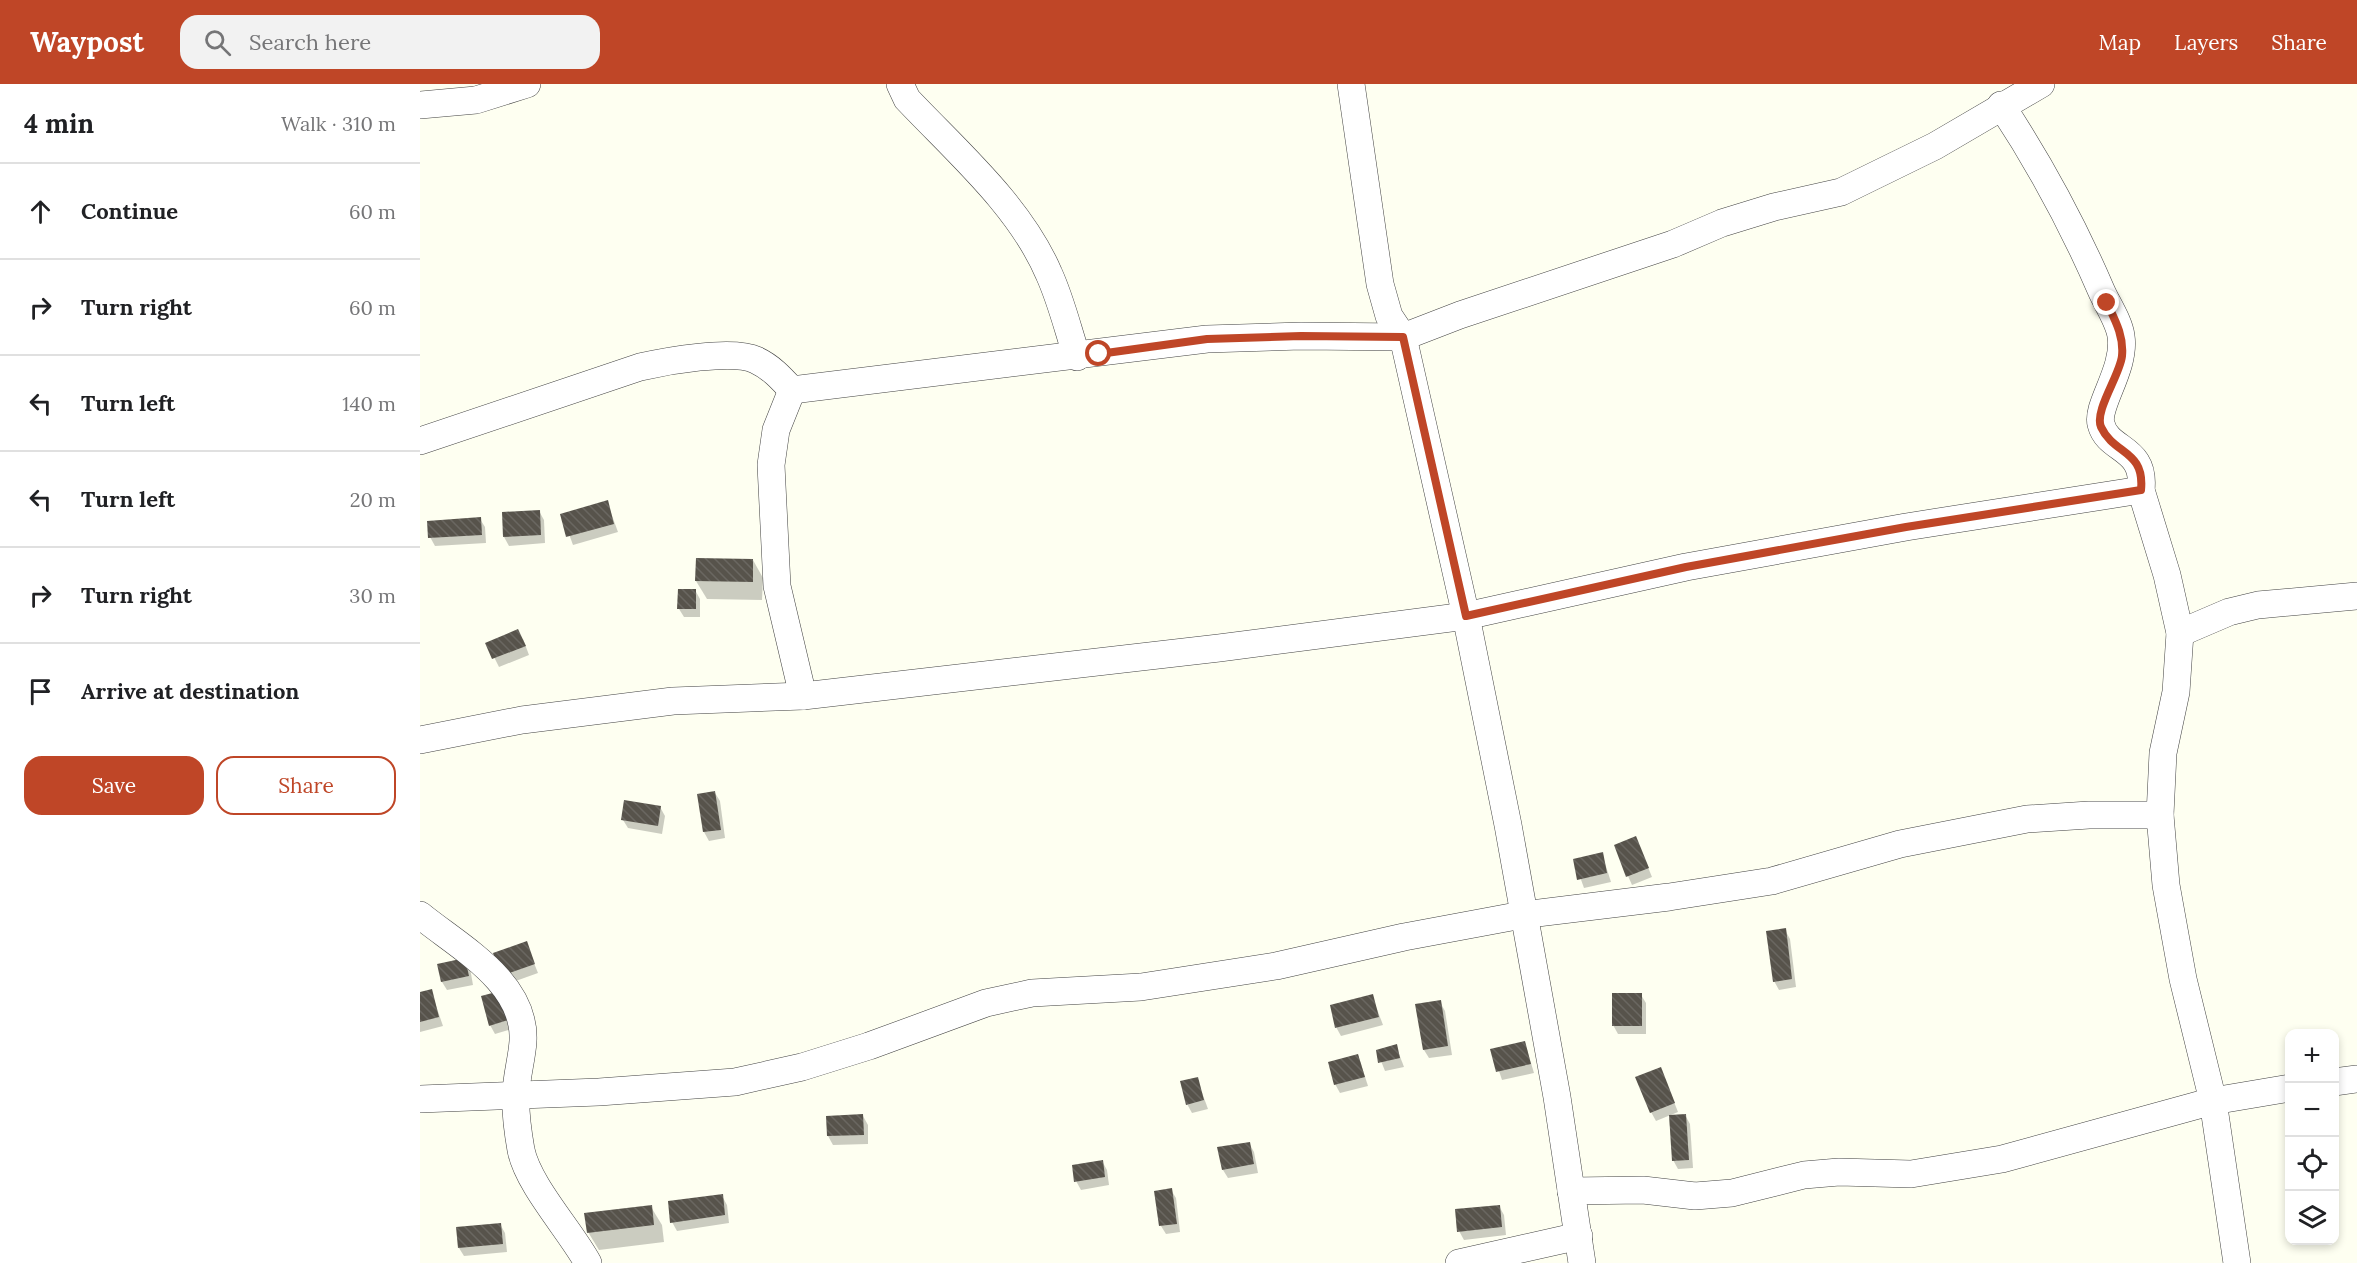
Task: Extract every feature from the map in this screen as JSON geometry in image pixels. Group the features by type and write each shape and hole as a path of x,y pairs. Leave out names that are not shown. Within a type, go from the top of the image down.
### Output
{"street":[{"path":"420,105 476,100 527,84"},
{"path":"900,84 907,99 989,186 1028,235 1049,273 1077,357"},
{"path":"1351,84 1380,284 1389,316 1403,337 1466,616 1508,825 1582,1263"},
{"path":"792,390 1077,357 1207,339 1301,336 1403,337 1460,315 1673,244 1722,223 1774,207 1841,192 1935,146 2001,105 2041,84"},
{"path":"2001,105 2038,160 2091,267 2121,335 2122,357 2100,415 2101,426 2139,464 2142,478 2141,490 2167,575 2180,633 2176,692 2163,753 2160,815 2166,885 2181,969 2213,1101 2237,1263"},
{"path":"420,441 640,367 670,360 729,356 754,358 774,370 792,390"},
{"path":"792,390 776,430 771,465 777,586 803,696"},
{"path":"420,740 522,720 673,701 803,696 1466,616 1686,567 1906,527 2141,490"},
{"path":"2180,633 2229,612 2258,605 2357,596"},
{"path":"420,1100 735,1082 802,1067 869,1046 986,1003 1032,993 1141,987 1253,969 1522,915 1669,897 1772,881 1900,844 2027,819 2089,815 2160,815"},
{"path":"420,915 481,961 507,991 518,1012 523,1038 516,1095 522,1152 539,1191 573,1234 588,1263"},
{"path":"2339,1081 2357,1079"},
{"path":"1571,1191 1643,1190 1695,1196 1732,1193 1804,1175 1839,1172 1911,1174 2002,1158 2213,1101 2285,1089"},
{"path":"1459,1263 1579,1236"}],"building":[{"path":"608,500 614,524 566,537 560,514"},
{"path":"540,510 541,535 503,537 502,512"},
{"path":"481,517 482,535 428,538 427,521"},
{"path":"696,558 753,559 753,582 695,581"},
{"path":"678,589 696,589 696,609 677,609"},
{"path":"518,629 526,646 492,659 485,643"},
{"path":"715,791 721,830 703,832 697,794"},
{"path":"624,800 661,806 658,826 621,820"},
{"path":"1636,836 1649,868 1626,877 1614,845"},
{"path":"1603,852 1607,873 1577,880 1573,859"},
{"path":"1786,928 1792,979 1773,982 1766,931"},
{"path":"527,941 535,964 501,976 493,953"},
{"path":"465,958 469,976 441,982 437,964"},
{"path":"432,989 439,1017 420,1022 420,992"},
{"path":"500,991 508,1020 489,1026 481,996"},
{"path":"1612,993 1642,993 1642,1026 1612,1026"},
{"path":"1373,994 1379,1017 1335,1028 1330,1005"},
{"path":"1441,1000 1448,1046 1423,1050 1415,1004"},
{"path":"1525,1041 1531,1064 1496,1072 1490,1049"},
{"path":"1397,1044 1400,1058 1378,1063 1376,1050"},
{"path":"1358,1054 1365,1077 1334,1085 1328,1062"},
{"path":"1661,1067 1675,1103 1650,1113 1635,1077"},
{"path":"1198,1077 1204,1100 1186,1105 1180,1081"},
{"path":"863,1114 864,1135 827,1136 826,1116"},
{"path":"1686,1114 1689,1160 1672,1161 1669,1115"},
{"path":"1250,1142 1254,1164 1222,1170 1217,1147"},
{"path":"1103,1160 1105,1177 1074,1182 1072,1165"},
{"path":"1172,1188 1177,1224 1159,1226 1154,1191"},
{"path":"723,1194 725,1215 670,1223 668,1201"},
{"path":"652,1205 654,1225 587,1233 584,1213"},
{"path":"1500,1205 1502,1227 1457,1232 1455,1209"},
{"path":"501,1223 503,1244 458,1248 456,1227"}],"route":[{"path":"1099,354 1207,339 1301,336 1403,337 1466,616 1686,567 1906,527 2141,490 2142,478 2139,464 2109,437 2101,426 2100,415 2122,357 2121,335 2107,303"}]}
